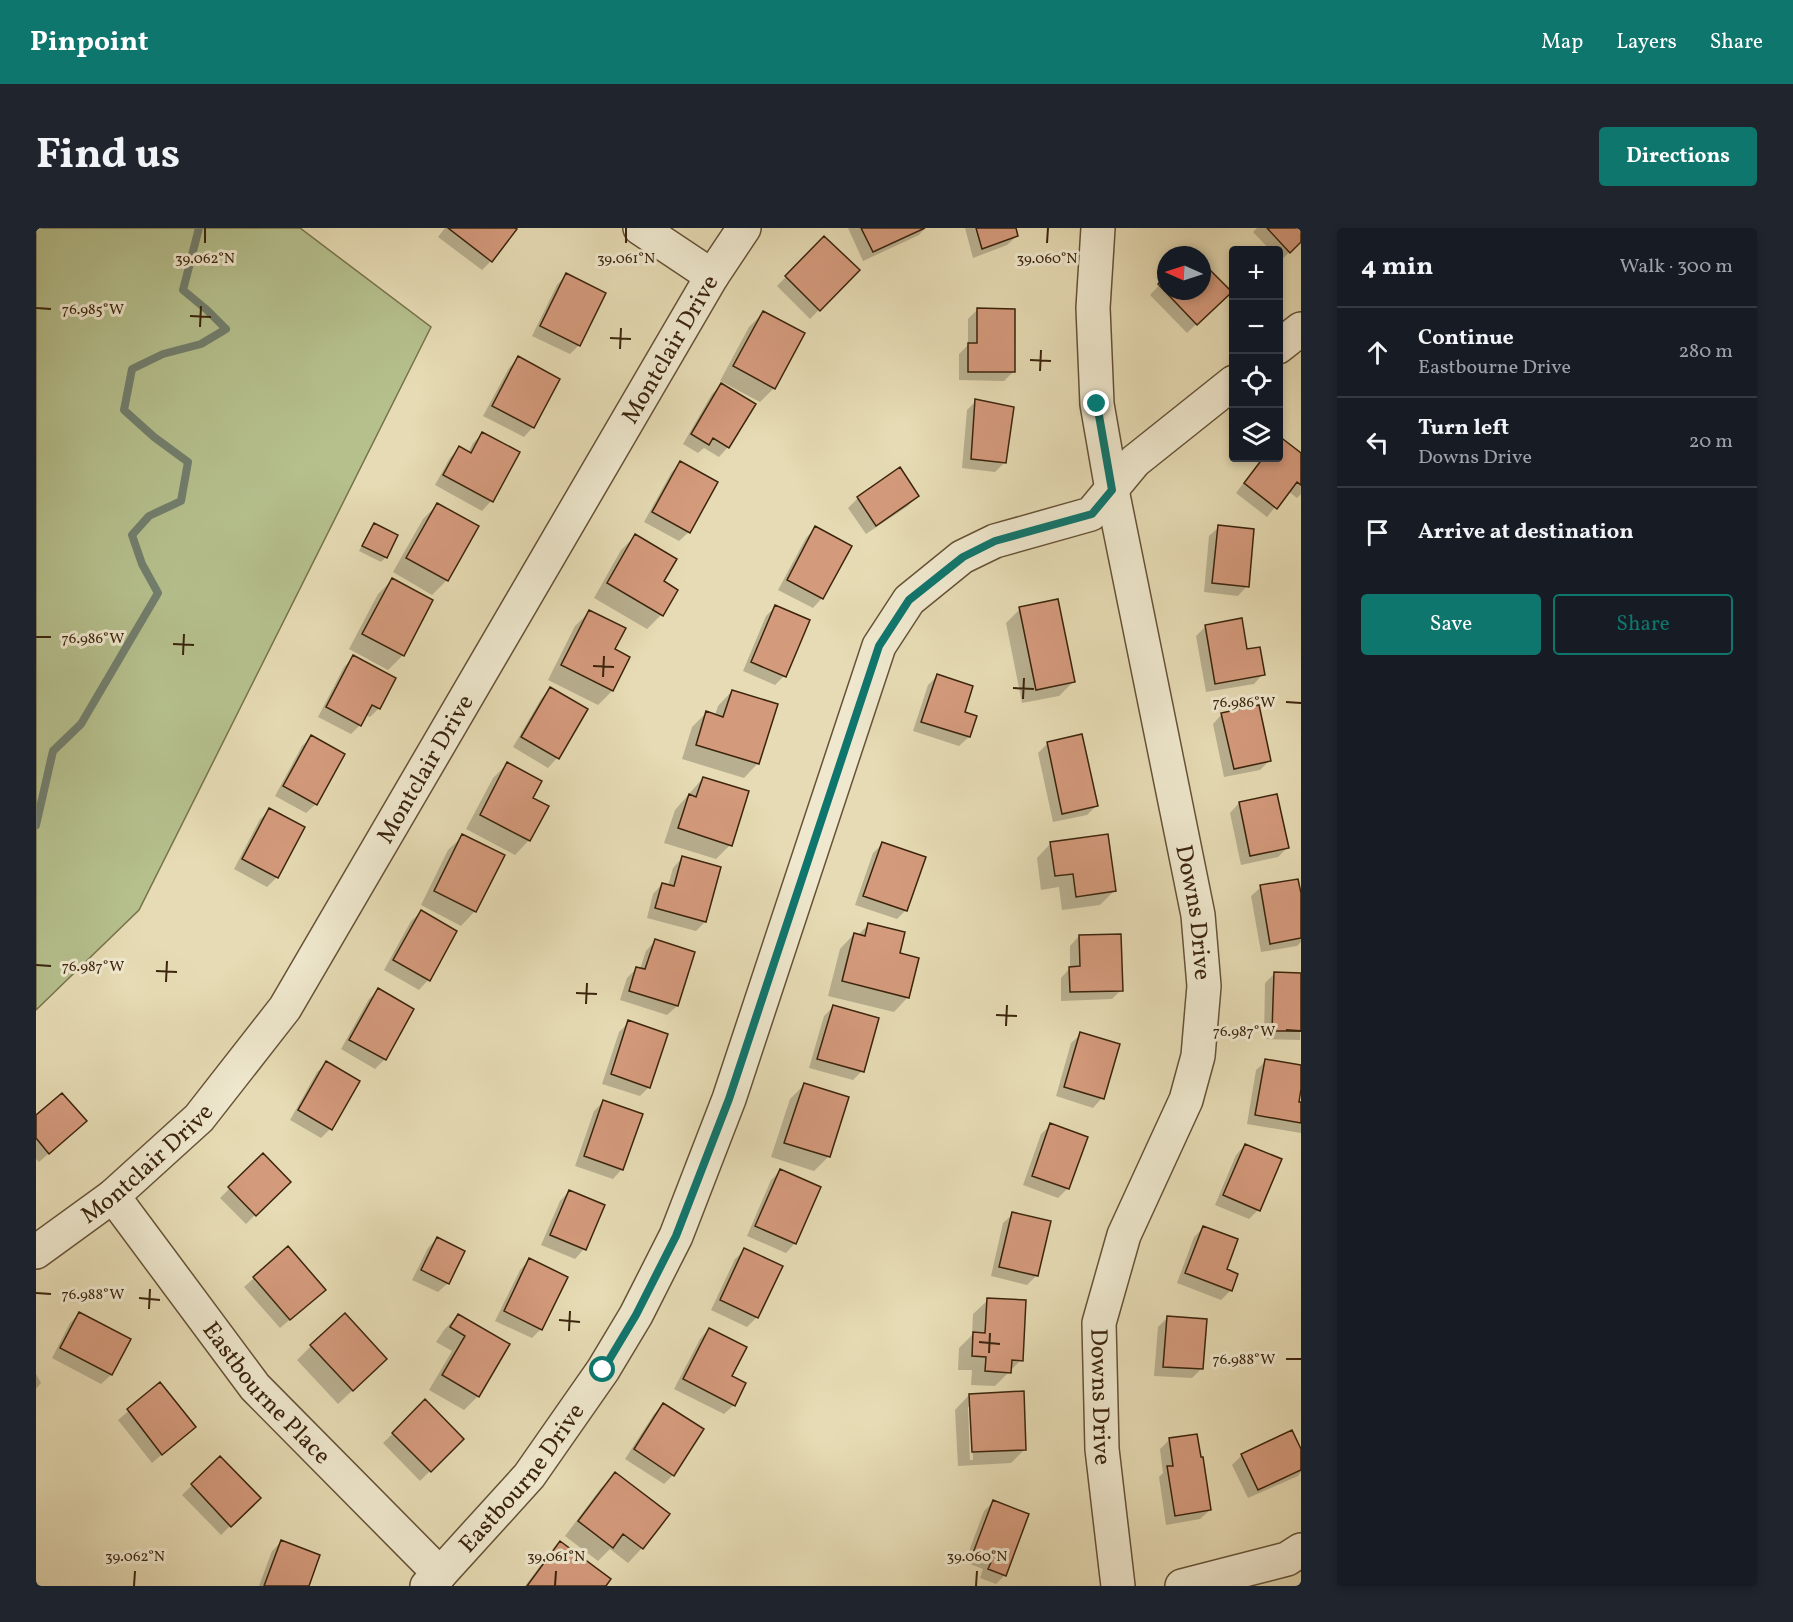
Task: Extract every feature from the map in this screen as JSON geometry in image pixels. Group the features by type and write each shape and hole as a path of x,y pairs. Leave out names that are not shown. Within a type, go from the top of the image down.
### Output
{"street":[{"path":"640,228 712,276"},
{"name":"Montclair Drive","path":"36,1252 113,1196 199,1118 285,1008 712,276 744,228"},
{"name":"Downs Drive","path":"1098,228 1093,308 1097,404 1112,490 1198,915 1204,986 1198,1056 1186,1100 1124,1234 1099,1323 1102,1449 1118,1586"},
{"path":"1283,343 1301,329"},
{"name":"Eastbourne Drive","path":"434,1580 529,1476 603,1370 636,1315 676,1236 729,1099 879,646 909,600 963,557 995,541 1092,514 1135,461 1229,385"},
{"name":"Eastbourne Place","path":"113,1196 255,1387 434,1580"},
{"path":"1182,1586 1287,1558 1301,1550"}],"green space":[{"path":"36,228 300,228 431,327 139,910 36,1010"}],"building":[{"path":"448,228 515,228 517,229 492,262"},
{"path":"861,228 925,228 873,252"},
{"path":"976,228 1016,228 1018,236 982,249"},
{"path":"1267,228 1301,228 1301,242 1290,253"},
{"path":"824,236 860,270 820,311 785,276"},
{"path":"1211,271 1229,289 1229,295 1197,325 1173,300 1211,300"},
{"path":"566,273 606,293 580,346 540,326"},
{"path":"977,308 1015,309 1015,372 968,372 968,343 977,343"},
{"path":"763,311 805,333 775,389 733,366"},
{"path":"518,356 560,379 534,428 492,406"},
{"path":"721,383 756,404 729,448 713,438 709,445 691,434"},
{"path":"975,399 1014,407 1006,463 971,459"},
{"path":"482,432 520,452 493,502 443,475 459,446 471,453"},
{"path":"1283,439 1301,453 1301,485 1297,482 1277,509 1244,483 1260,462 1283,462"},
{"path":"680,461 718,482 690,533 652,512"},
{"path":"900,467 919,496 876,526 857,497"},
{"path":"437,503 479,526 448,581 406,558"},
{"path":"374,523 398,535 387,558 362,546"},
{"path":"1218,525 1254,529 1249,587 1212,583"},
{"path":"815,526 852,546 823,599 787,580"},
{"path":"635,534 677,559 664,581 678,590 663,616 607,583"},
{"path":"392,578 433,600 404,656 362,634"},
{"path":"1058,599 1075,682 1036,690 1019,607"},
{"path":"775,605 810,620 786,677 751,662"},
{"path":"589,610 626,628 615,649 630,657 613,691 561,665"},
{"path":"1242,618 1247,649 1260,647 1265,675 1215,684 1205,625"},
{"path":"353,655 396,678 380,709 372,705 361,726 326,707"},
{"path":"937,674 973,686 965,712 977,716 970,737 921,722"},
{"path":"550,687 588,709 559,759 521,737"},
{"path":"732,690 778,704 759,764 696,745 706,711 723,717"},
{"path":"1259,705 1271,761 1234,769 1221,713"},
{"path":"1082,734 1098,806 1062,814 1047,742"},
{"path":"311,735 345,754 317,805 283,786"},
{"path":"507,762 542,781 533,798 549,806 530,841 480,815"},
{"path":"703,777 749,791 732,846 678,828 689,794 696,797"},
{"path":"1277,794 1289,848 1250,856 1239,802"},
{"path":"269,808 305,827 278,878 242,859"},
{"path":"462,834 505,855 476,912 434,891"},
{"path":"1108,834 1116,891 1076,897 1073,874 1055,876 1050,842"},
{"path":"882,842 926,857 907,911 863,896"},
{"path":"682,856 721,867 706,922 655,908 662,883 674,886"},
{"path":"1298,879 1301,893 1301,938 1270,944 1260,885"},
{"path":"421,910 457,931 430,981 393,960"},
{"path":"868,923 905,932 900,953 919,958 909,998 842,981 854,933 865,936"},
{"path":"1121,934 1123,991 1070,992 1069,967 1080,966 1079,935"},
{"path":"655,939 695,952 678,1006 629,991 636,967 645,969"},
{"path":"1274,972 1301,973 1301,1031 1272,1031"},
{"path":"378,988 414,1009 386,1060 349,1040"},
{"path":"833,1005 879,1018 864,1072 817,1059"},
{"path":"628,1020 668,1034 650,1088 611,1074"},
{"path":"1080,1032 1120,1044 1104,1099 1064,1087"},
{"path":"1265,1059 1301,1065 1299,1102 1301,1102 1301,1123 1255,1115"},
{"path":"326,1061 360,1081 332,1130 298,1110"},
{"path":"804,1083 849,1097 830,1157 784,1143"},
{"path":"62,1093 87,1121 49,1154 36,1138 36,1115"},
{"path":"603,1100 643,1114 623,1170 584,1156"},
{"path":"1050,1123 1088,1137 1069,1189 1032,1176"},
{"path":"1245,1144 1282,1159 1260,1211 1223,1195"},
{"path":"263,1153 291,1182 256,1216 228,1187"},
{"path":"780,1169 821,1187 796,1244 755,1226"},
{"path":"569,1190 605,1205 586,1250 550,1235"},
{"path":"1012,1212 1051,1221 1038,1276 999,1267"},
{"path":"1203,1226 1238,1239 1227,1269 1238,1274 1232,1291 1185,1273"},
{"path":"437,1237 465,1251 449,1284 421,1270"},
{"path":"288,1246 326,1290 290,1320 253,1277"},
{"path":"744,1248 783,1266 758,1318 720,1300"},
{"path":"529,1258 568,1277 542,1330 504,1311"},
{"path":"987,1298 1026,1300 1023,1361 1012,1360 1011,1373 985,1371 986,1357 972,1356 973,1332 985,1333"},
{"path":"79,1312 131,1339 112,1375 60,1348"},
{"path":"345,1313 387,1359 353,1391 310,1345"},
{"path":"458,1314 510,1344 479,1397 442,1375 465,1336 450,1327"},
{"path":"1167,1316 1207,1319 1203,1369 1163,1367"},
{"path":"709,1328 747,1347 732,1376 746,1383 735,1406 683,1379"},
{"path":"160,1382 196,1427 162,1455 127,1409"},
{"path":"1024,1391 1026,1450 972,1452 969,1394"},
{"path":"425,1399 464,1439 431,1472 392,1433"},
{"path":"663,1403 704,1429 674,1476 634,1449"},
{"path":"1292,1430 1301,1449 1301,1470 1258,1490 1241,1454"},
{"path":"1197,1434 1211,1510 1175,1516 1167,1466 1173,1466 1169,1438"},
{"path":"220,1456 261,1498 231,1527 191,1484"},
{"path":"615,1472 670,1514 643,1549 623,1534 613,1548 578,1521"},
{"path":"993,1500 1029,1514 1006,1576 988,1569 992,1560 973,1553"},
{"path":"281,1540 320,1555 309,1586 264,1586"},
{"path":"560,1541 611,1579 606,1586 527,1586"}],"waterway":[{"path":"36,825 53,751 81,724 158,593 142,564 132,535 149,516 181,501 188,462 154,437 124,410 132,369 163,354 201,344 226,329 183,290 199,228"}],"route":[{"path":"603,1370 636,1315 676,1236 729,1099 879,646 909,600 963,557 995,541 1092,514 1112,490 1097,404"}]}
